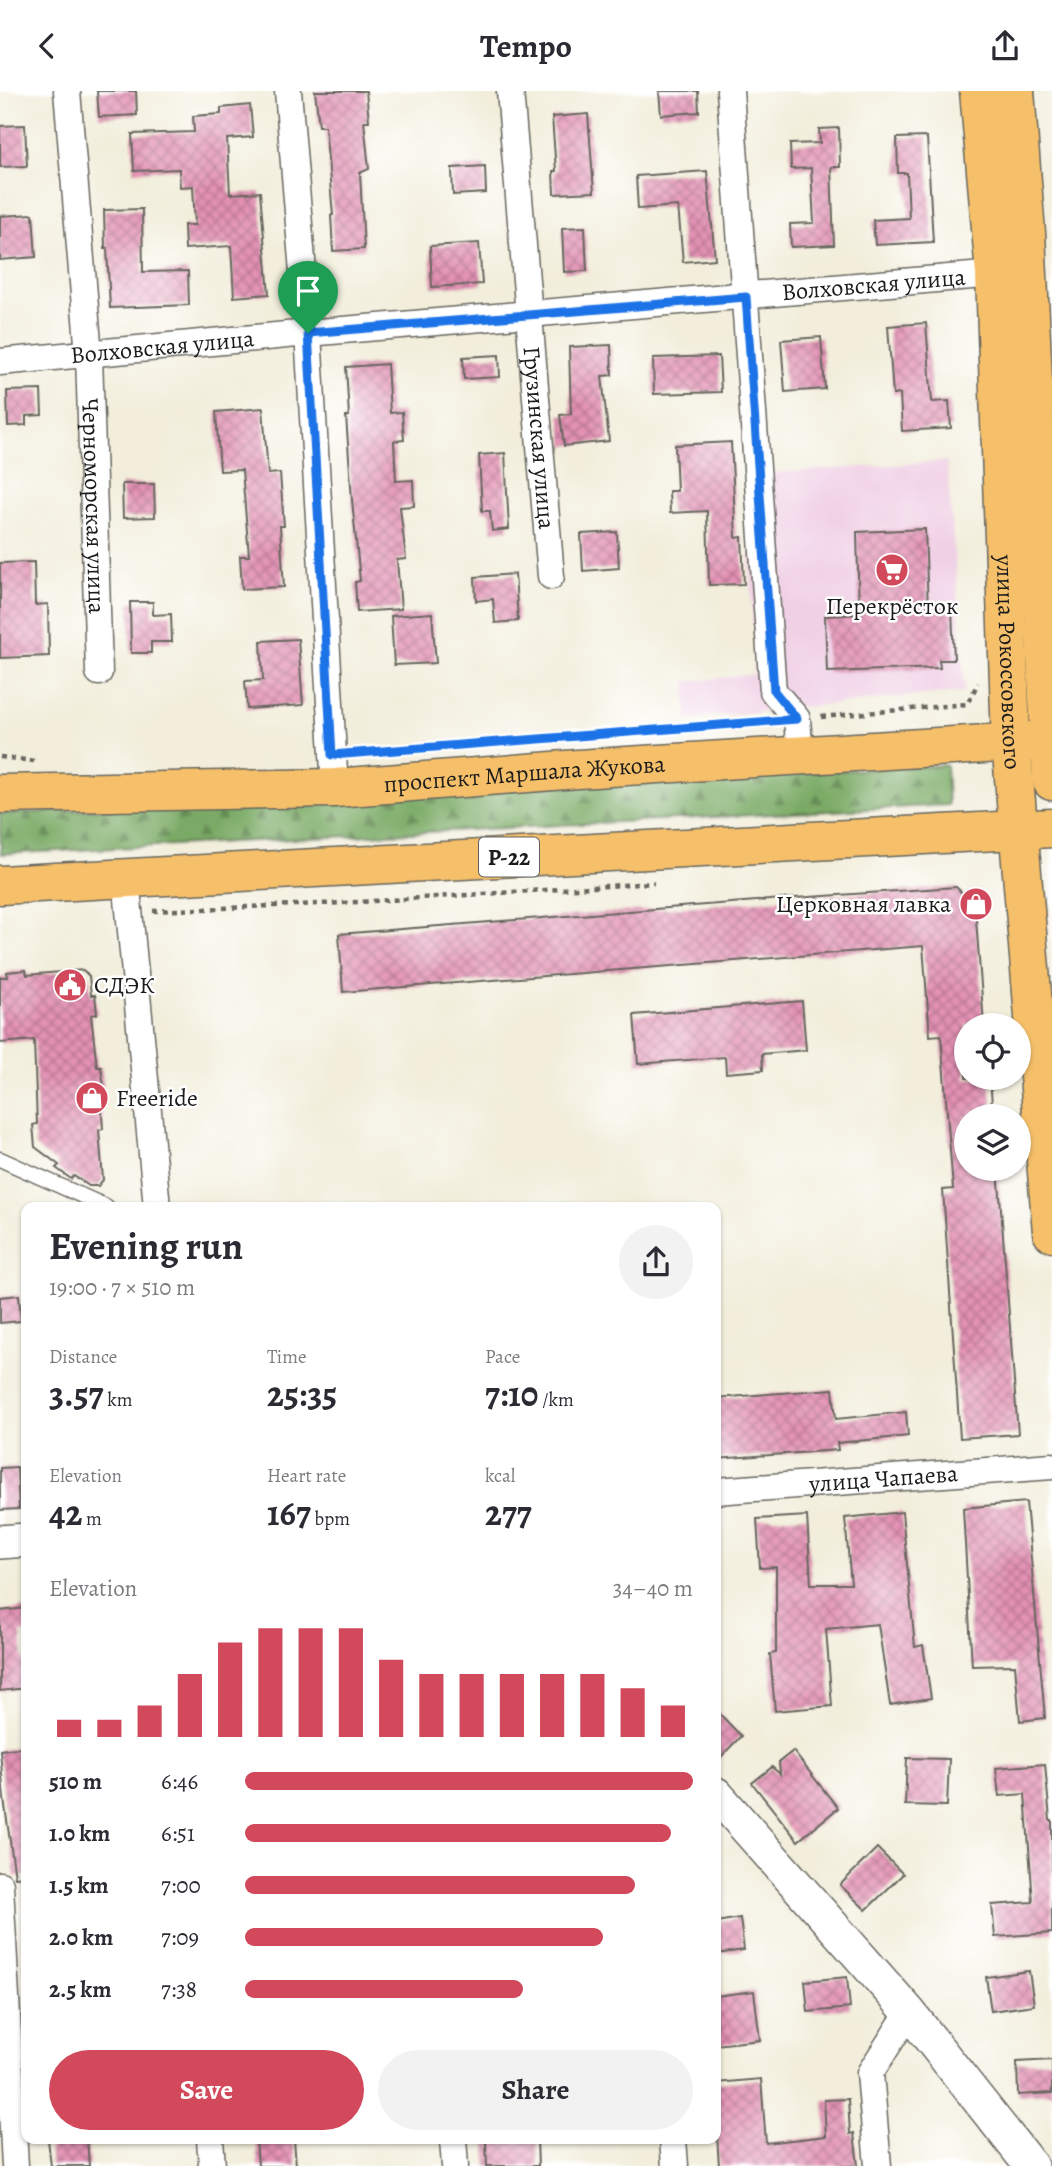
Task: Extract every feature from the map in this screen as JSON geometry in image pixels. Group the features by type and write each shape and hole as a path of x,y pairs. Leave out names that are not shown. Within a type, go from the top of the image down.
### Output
{"highway":[{"name":"улица Рокоссовского","path":"979,91 995,274 1011,742 1035,829 1052,1232"},
{"name":"улица Рокоссовского","path":"1015,91 1047,552 1052,781"},
{"name":"проспект Маршала Жукова","path":"0,794 335,788 578,769 799,737 1011,742 1050,740"},
{"name":"Р-22","path":"0,885 1035,829"}],"street":[{"name":"Черноморская улица","path":"67,91 89,355 99,672"},
{"path":"288,91 308,333 335,788"},
{"name":"Грузинская улица","path":"510,91 551,576"},
{"path":"730,91 774,691 799,737"},
{"name":"Волховская улица","path":"0,362 995,274"},
{"path":"126,878 157,1202"},
{"name":"улица Чапаева","path":"721,1491 1052,1466"},
{"path":"0,1542 21,1540"},
{"path":"721,1800 909,2012 1031,2166"},
{"path":"0,1885 15,2166"},
{"path":"878,2166 870,2073 909,2012"},
{"path":"210,2144 212,2166"},
{"path":"453,2144 455,2166"},
{"path":"673,2144 675,2166"}],"lane":[{"path":"0,1159 96,1202"}],"path":[{"path":"592,735 799,737 967,704 980,681"},
{"path":"0,757 37,761"}],"shaded area":[{"path":"947,461 965,692 687,719 686,682 755,674 746,475"}],"green space":[{"path":"946,765 948,805 1,854 0,814"}],"building":[{"path":"97,91 136,91 137,115 99,117"},
{"path":"315,91 366,91 369,121 364,121 369,169 360,173 364,249 333,251 333,215 325,126 319,126"},
{"path":"659,91 698,91 699,112 661,115"},
{"path":"250,105 253,137 227,139 230,194 260,192 269,294 234,297 231,246 185,249 184,225 195,225 193,186 180,187 179,169 134,171 132,134 194,132 193,116 221,114 221,108"},
{"path":"588,114 594,192 554,194 553,171 556,171 552,117"},
{"path":"25,125 27,166 0,167 0,126"},
{"path":"839,128 840,167 831,167 834,245 791,247 790,224 814,223 811,168 791,169 790,144 820,143 819,129"},
{"path":"927,137 933,242 875,245 873,220 909,218 907,173 898,173 897,138"},
{"path":"485,166 486,193 453,195 452,168"},
{"path":"707,171 715,259 683,262 678,206 638,209 636,176"},
{"path":"142,209 143,272 188,271 189,305 110,308 104,210"},
{"path":"33,214 36,257 0,260 0,216"},
{"path":"585,227 587,271 564,272 562,228"},
{"path":"479,243 482,284 432,287 430,246"},
{"path":"926,323 932,402 949,401 951,428 902,431 900,394 893,395 888,326"},
{"path":"821,337 825,389 785,392 781,340"},
{"path":"611,345 612,375 602,376 609,441 564,446 560,415 571,414 569,347"},
{"path":"499,355 500,377 464,379 463,357"},
{"path":"719,356 721,392 654,394 653,358"},
{"path":"387,364 390,413 402,412 404,440 394,441 396,481 413,480 414,506 400,507 406,559 397,560 401,609 357,612 355,582 360,581 346,416 349,416 346,367"},
{"path":"41,390 42,415 26,416 26,425 8,426 7,391"},
{"path":"263,408 268,474 280,473 284,526 280,526 284,587 242,589 240,556 249,556 242,470 220,471 216,412"},
{"path":"731,442 736,538 742,537 744,584 709,585 707,511 670,513 669,491 677,491 675,445"},
{"path":"505,453 509,529 492,531 490,511 482,511 479,455"},
{"path":"122,484 154,484 155,517 123,518"},
{"name":"Перекрёсток","path":"925,529 928,609 952,608 954,660 939,660 940,668 827,672 825,616 859,614 857,532"},
{"path":"617,532 619,568 583,571 581,534"},
{"path":"34,562 35,605 48,604 49,656 0,658 0,563"},
{"path":"515,574 518,621 495,623 493,599 476,601 475,577"},
{"path":"130,602 153,602 153,615 171,614 172,642 151,642 151,653 131,653"},
{"path":"432,613 436,663 394,665 391,616"},
{"path":"298,639 303,705 247,709 245,681 263,680 261,641"},
{"path":"956,887 975,906 983,1013 954,1013 954,1090 991,1090 992,1104 954,1104 954,1181 999,1181 1018,1434 960,1438 943,1190 953,1189 941,1035 930,1036 923,946 343,992 339,934"},
{"path":"26,970 27,975 83,970 89,976 97,1014 91,1015 97,1067 101,1067 104,1087 100,1088 103,1129 99,1130 103,1180 98,1186 89,1186 74,1176 71,1179 56,1168 59,1165 35,1147 33,1125 37,1124 34,1040 0,1043 0,977 8,977 7,972"},
{"path":"802,1001 806,1050 762,1054 763,1070 726,1073 725,1057 638,1064 634,1015"},
{"path":"19,1295 21,1321 0,1323 0,1297"},
{"path":"833,1389 836,1419 906,1412 908,1436 837,1443 838,1450 721,1459 721,1398"},
{"path":"17,1467 19,1509 0,1510 0,1468"},
{"path":"1026,1502 1045,1718 1020,1721 1015,1665 972,1666 963,1508"},
{"path":"902,1512 915,1647 923,1645 931,1698 890,1705 878,1624 826,1629 832,1706 775,1711 770,1654 776,1653 776,1567 760,1568 757,1519 807,1516 811,1584 851,1584 845,1518"},
{"path":"21,1609 21,1689 0,1691 0,1611"},
{"path":"721,1715 741,1736 721,1757"},
{"path":"21,1748 21,1876 15,1877 0,1750"},
{"path":"793,1751 838,1808 798,1841 752,1783 772,1767 780,1774 779,1762"},
{"path":"907,1758 949,1759 947,1806 905,1805"},
{"path":"1045,1764 1052,1820 1052,1933 995,1937 992,1905 1033,1902 1025,1794 999,1796 996,1768"},
{"path":"877,1848 903,1874 866,1910 840,1885"},
{"path":"740,1918 744,1950 721,1953 721,1921"},
{"path":"1029,1971 1034,2005 991,2011 986,1977"},
{"path":"847,1977 850,2008 808,2012 805,1981"},
{"path":"754,1991 760,2040 721,2044 721,1995"},
{"path":"1052,2060 1052,2093 1018,2095 1017,2062"},
{"path":"761,2079 766,2143 826,2136 824,2100 848,2099 850,2134 854,2133 858,2166 719,2166 721,2083"},
{"path":"49,2144 87,2144 89,2166 51,2166"},
{"path":"256,2144 294,2144 296,2166 258,2166"},
{"path":"486,2144 537,2144 538,2166 487,2166"}],"place":[{"name":"Перекрёсток","path":"892,570"},
{"name":"Церковная лавка","path":"976,904"},
{"name":"СДЭК","path":"70,985"},
{"name":"Freeride","path":"92,1098"}],"route":[{"path":"746,297 774,691 797,719 332,755 308,333 746,297"}]}
